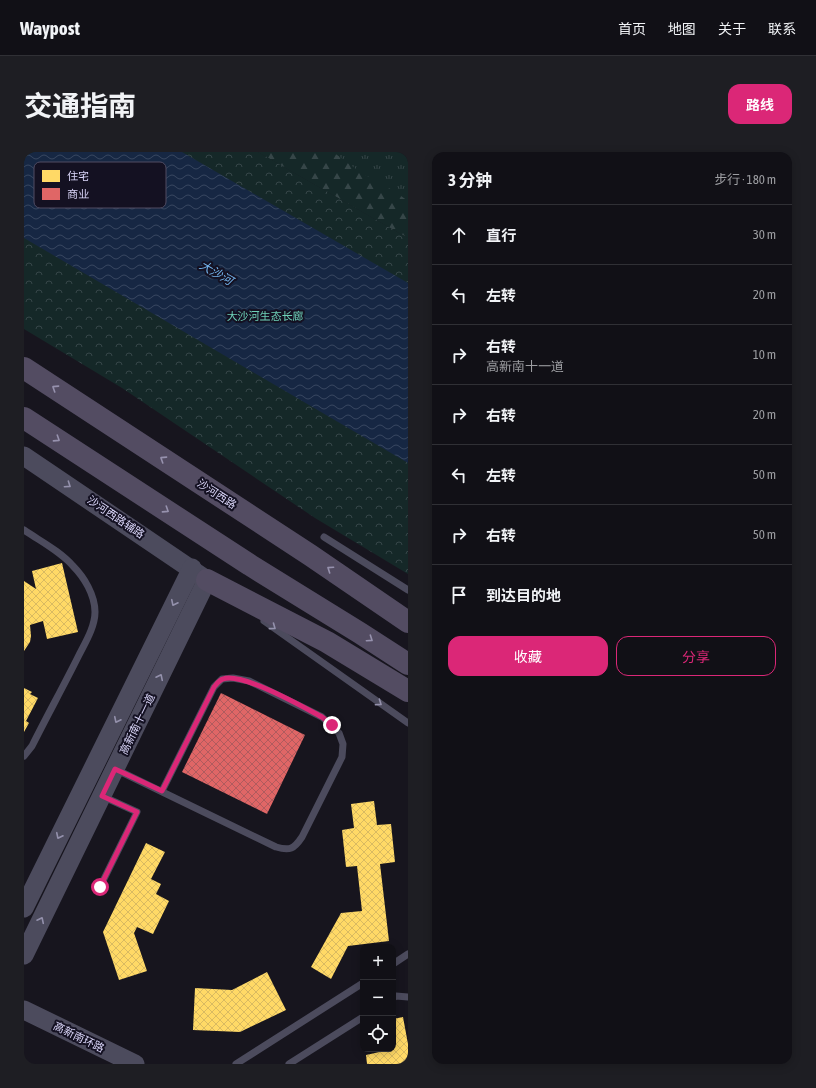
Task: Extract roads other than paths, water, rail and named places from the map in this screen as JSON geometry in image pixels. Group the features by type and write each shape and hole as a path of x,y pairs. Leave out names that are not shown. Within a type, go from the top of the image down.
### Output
{"main road":[{"name":"沙河西路","path":"24,368 363,590 408,622"},
{"path":"24,418 408,664"},
{"path":"250,564 408,690"},
{"path":"200,574 327,642 408,690"},
{"path":"363,590 408,614"}],"street":[{"name":"沙河西路辅路","path":"24,456 200,574"},
{"name":"高新南十一道","path":"24,955 115,769 200,574"},
{"name":"高新南十一道","path":"24,908 200,574"},
{"name":"高新南环路","path":"24,1010 135,1064"}],"lane":[{"path":"24,530 63,556 73,565 92,595 95,613 94,623 73,667 32,746 24,756"},
{"path":"324,536 408,590"},
{"path":"200,574 408,723"},
{"path":"115,769 285,850 295,847 302,837 342,757 343,744 339,733 322,717 249,681 233,678 222,679 214,687 162,791"},
{"path":"100,887 137,812 102,796"},
{"path":"396,962 408,954"},
{"path":"236,1064 360,985"},
{"path":"396,996 408,997"},
{"path":"289,1064 360,1019"}],"water":[{"name":"大沙河","path":"24,152 182,152 408,283 408,463 24,238"}],"park label":[{"name":"大沙河生态长廊","path":"265,316"}]}
